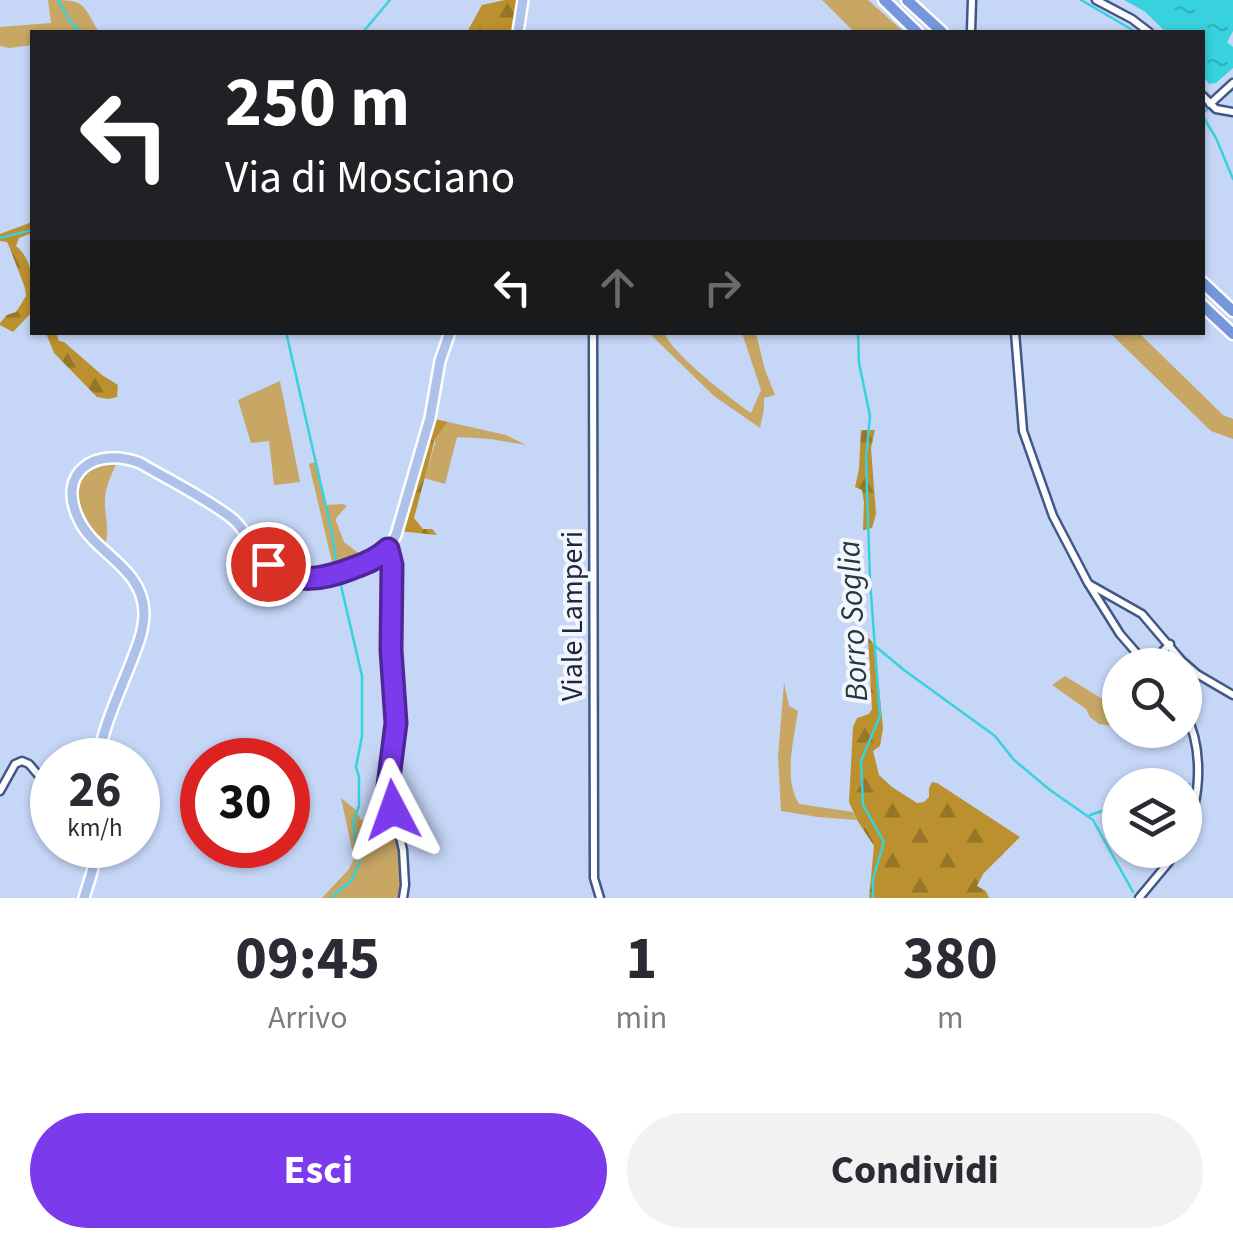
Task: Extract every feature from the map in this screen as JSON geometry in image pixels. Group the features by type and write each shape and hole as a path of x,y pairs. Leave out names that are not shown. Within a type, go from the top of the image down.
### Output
{"highway":[{"path":"884,0 915,30"},
{"path":"907,0 940,30"},
{"path":"1205,285 1233,311"},
{"path":"1205,308 1233,334"}],"main road":[{"path":"518,30 523,0"},
{"path":"103,738 144,617 134,581 78,520 74,482 84,467 94,460 116,456 140,463 236,521 260,556 277,570 298,578 321,579 340,573 370,562 388,549 400,525 449,335"},
{"path":"84,898 93,868"}],"street":[{"path":"971,30 972,0"},
{"path":"1096,0 1146,30"},
{"path":"1210,104 1233,82"},
{"path":"1205,98 1216,109 1233,112"},
{"name":"Viale Lamperi","path":"593,335 594,878 600,898"},
{"path":"1014,335 1026,443 1053,516 1088,583 1133,648"},
{"path":"388,549 392,565 391,650 396,723 388,786 402,850 403,898"},
{"path":"1088,583 1142,614 1182,661 1233,695"},
{"path":"1166,648 1170,644"},
{"path":"0,791 15,764 22,760 30,765"},
{"path":"1139,898 1164,868"}],"shaded area":[{"path":"48,0 76,2 98,30 30,30 30,45 0,46 0,27 51,23"},
{"path":"822,0 868,0 902,30 852,30"},
{"path":"651,335 665,335 690,364 751,413 761,390 743,335 756,335 775,395 764,398 760,428 714,396"},
{"path":"1112,335 1141,335 1223,415 1233,419 1233,439 1211,431"},
{"path":"280,381 300,482 274,485 269,441 251,443 238,400"},
{"path":"448,422 506,435 526,445 457,437 445,484 424,478 435,439"},
{"path":"119,457 106,493 104,548 86,531 73,494 85,467"},
{"path":"316,462 325,505 347,506 336,521 344,542 361,555 363,564 335,575 309,464"},
{"path":"1065,676 1102,698 1102,724 1086,709 1052,685"},
{"path":"784,683 789,706 798,711 791,771 799,804 853,812 857,820 781,811 778,757"},
{"path":"341,798 356,810 361,820 374,823 371,831 399,832 403,898 322,898 354,858"}],"green space":[{"path":"517,0 514,30 468,30 482,5"},
{"path":"30,223 30,234 19,238 16,246 30,267 30,314 13,332 0,323 16,312 26,296 25,288 9,246 0,241 0,234"},
{"path":"47,335 57,335 59,341 118,385 117,397 97,397 54,353"},
{"path":"430,418 448,422 435,439 414,518 423,529 432,529 437,535 398,531"},
{"path":"861,430 875,430 871,448 876,514 872,528 863,530 862,490 855,487"},
{"path":"868,637 875,646 883,728 880,746 873,751 879,775 917,803 929,797 932,782 937,783 1020,837 983,874 977,886 989,898 869,898 874,846 849,802 853,727 857,718 872,709"}],"water":[{"path":"1124,0 1233,0 1233,31 1227,42 1233,47 1233,68 1216,83 1209,84 1205,79 1205,30 1164,30 1144,11"}],"waterway":[{"path":"58,0 79,30"},
{"path":"365,30 390,0"},
{"path":"1081,0 1133,30"},
{"path":"1205,120 1233,179"},
{"path":"0,238 30,230"},
{"path":"287,335 337,569"},
{"name":"Borro Soglia","path":"858,335 859,363 870,416 866,459 870,580 880,716 861,761 863,805 884,842 873,879 873,898"},
{"path":"331,898 352,880 359,863 353,823 359,806 356,767 362,736 362,676 339,577"},
{"path":"875,646 995,736 1014,760 1093,820 1133,892"},
{"path":"1090,815 1102,811"}],"route":[{"path":"268,564 287,575 321,579 370,562 388,549 393,582 391,650 396,723 388,786 393,810"}]}
